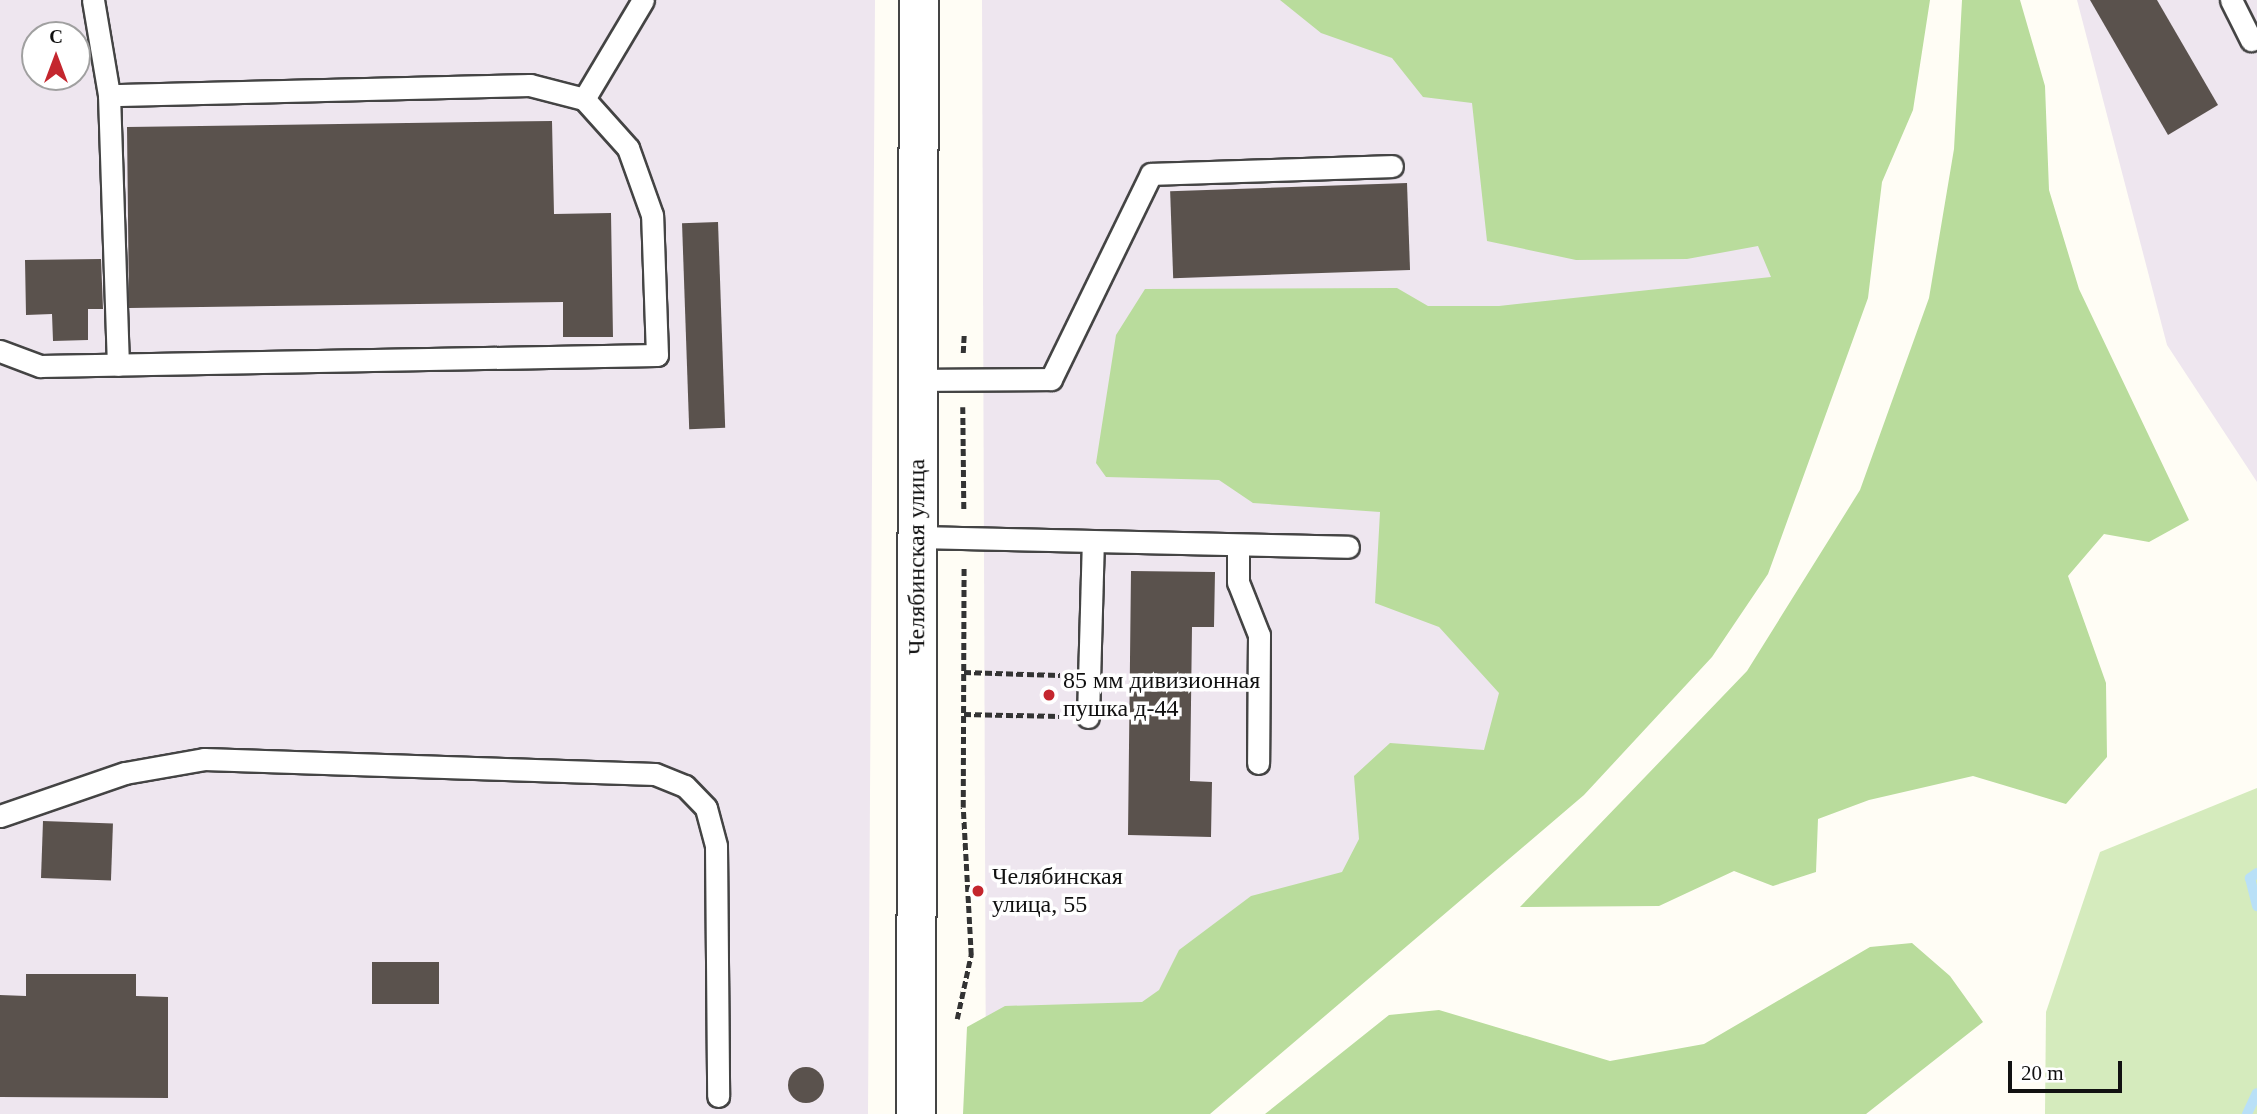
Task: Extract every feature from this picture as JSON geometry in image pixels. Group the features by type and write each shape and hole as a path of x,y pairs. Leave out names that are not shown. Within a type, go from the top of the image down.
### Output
{"street":[{"name":"Челябинская улица","path":"916,1114 919,0"}],"lane":[{"path":"93,0 109,95 118,365"},
{"path":"584,99 643,0"},
{"path":"2231,0 2251,40"},
{"path":"0,351 40,366 657,355 652,215 628,148 584,99 530,85 109,95"},
{"path":"918,380 1051,379 1151,174 1392,166"},
{"path":"917,537 1348,547"},
{"path":"1088,717 1093,542"},
{"path":"1238,545 1238,582 1259,635 1258,762"},
{"path":"0,816 125,773 204,759 655,774 685,786 706,808 716,846 718,1096"}],"path":[{"path":"964,672 1088,676"},
{"path":"964,714 1088,717"},
{"path":"957,1024 971,955 963,730"}],"shaded area":[{"path":"0,0 875,0 868,1114 0,1114"},
{"path":"982,0 1892,0 1872,166 1551,744 986,1114"},
{"path":"2077,0 2257,0 2257,482 2167,345"}],"green space":[{"path":"1280,0 1930,0 1913,110 1882,182 1868,298 1768,574 1712,657 1584,795 1210,1114 963,1114 967,1027 1005,1006 1142,1002 1159,990 1179,950 1251,896 1342,872 1359,839 1354,776 1390,743 1484,750 1499,693 1439,627 1375,603 1380,512 1253,503 1219,480 1106,477 1096,463 1116,335 1145,289 1397,288 1428,306 1499,306 1771,277 1758,246 1687,259 1576,260 1487,241 1472,103 1423,97 1392,58 1321,33"},
{"path":"1962,0 2020,0 2045,86 2049,190 2079,289 2189,520 2149,542 2104,534 2068,576 2106,683 2107,757 2066,804 1973,776 1869,800 1818,819 1816,872 1773,886 1734,871 1659,906 1520,907 1747,671 1860,490 1929,298 1954,149"},
{"path":"2257,788 2257,1114 2045,1114 2046,1012 2100,852"},
{"path":"1912,943 1950,976 1983,1022 1866,1114 1265,1114 1389,1015 1439,1010 1610,1061 1704,1044 1870,947"}],"building":[{"path":"2090,0 2157,0 2218,105 2168,135"},
{"path":"552,121 554,214 611,213 613,337 563,337 563,302 129,308 127,127"},
{"path":"1407,183 1410,270 1173,278 1170,191"},
{"path":"718,222 725,428 689,429 682,223"},
{"path":"101,259 103,309 88,309 88,340 53,341 52,314 26,315 25,260"},
{"path":"1131,571 1215,572 1214,627 1192,627 1190,781 1212,782 1211,837 1128,835"},
{"path":"43,821 113,823 111,880 41,878"},
{"path":"372,962 439,962 439,1004 372,1004"},
{"path":"26,974 136,974 136,996 168,997 168,1098 0,1097 0,995 26,996"},
{"path":"806,1067 819,1072 824,1085 819,1098 806,1103 793,1098 788,1085 793,1072"}],"waterway":[{"path":"2257,873 2250,878 2257,906"},
{"path":"2247,1114 2257,1093"}],"place":[{"name":"85 мм дивизионная пушка д-44","path":"1049,695"},
{"name":"Челябинская улица, 55","path":"978,891"}]}
